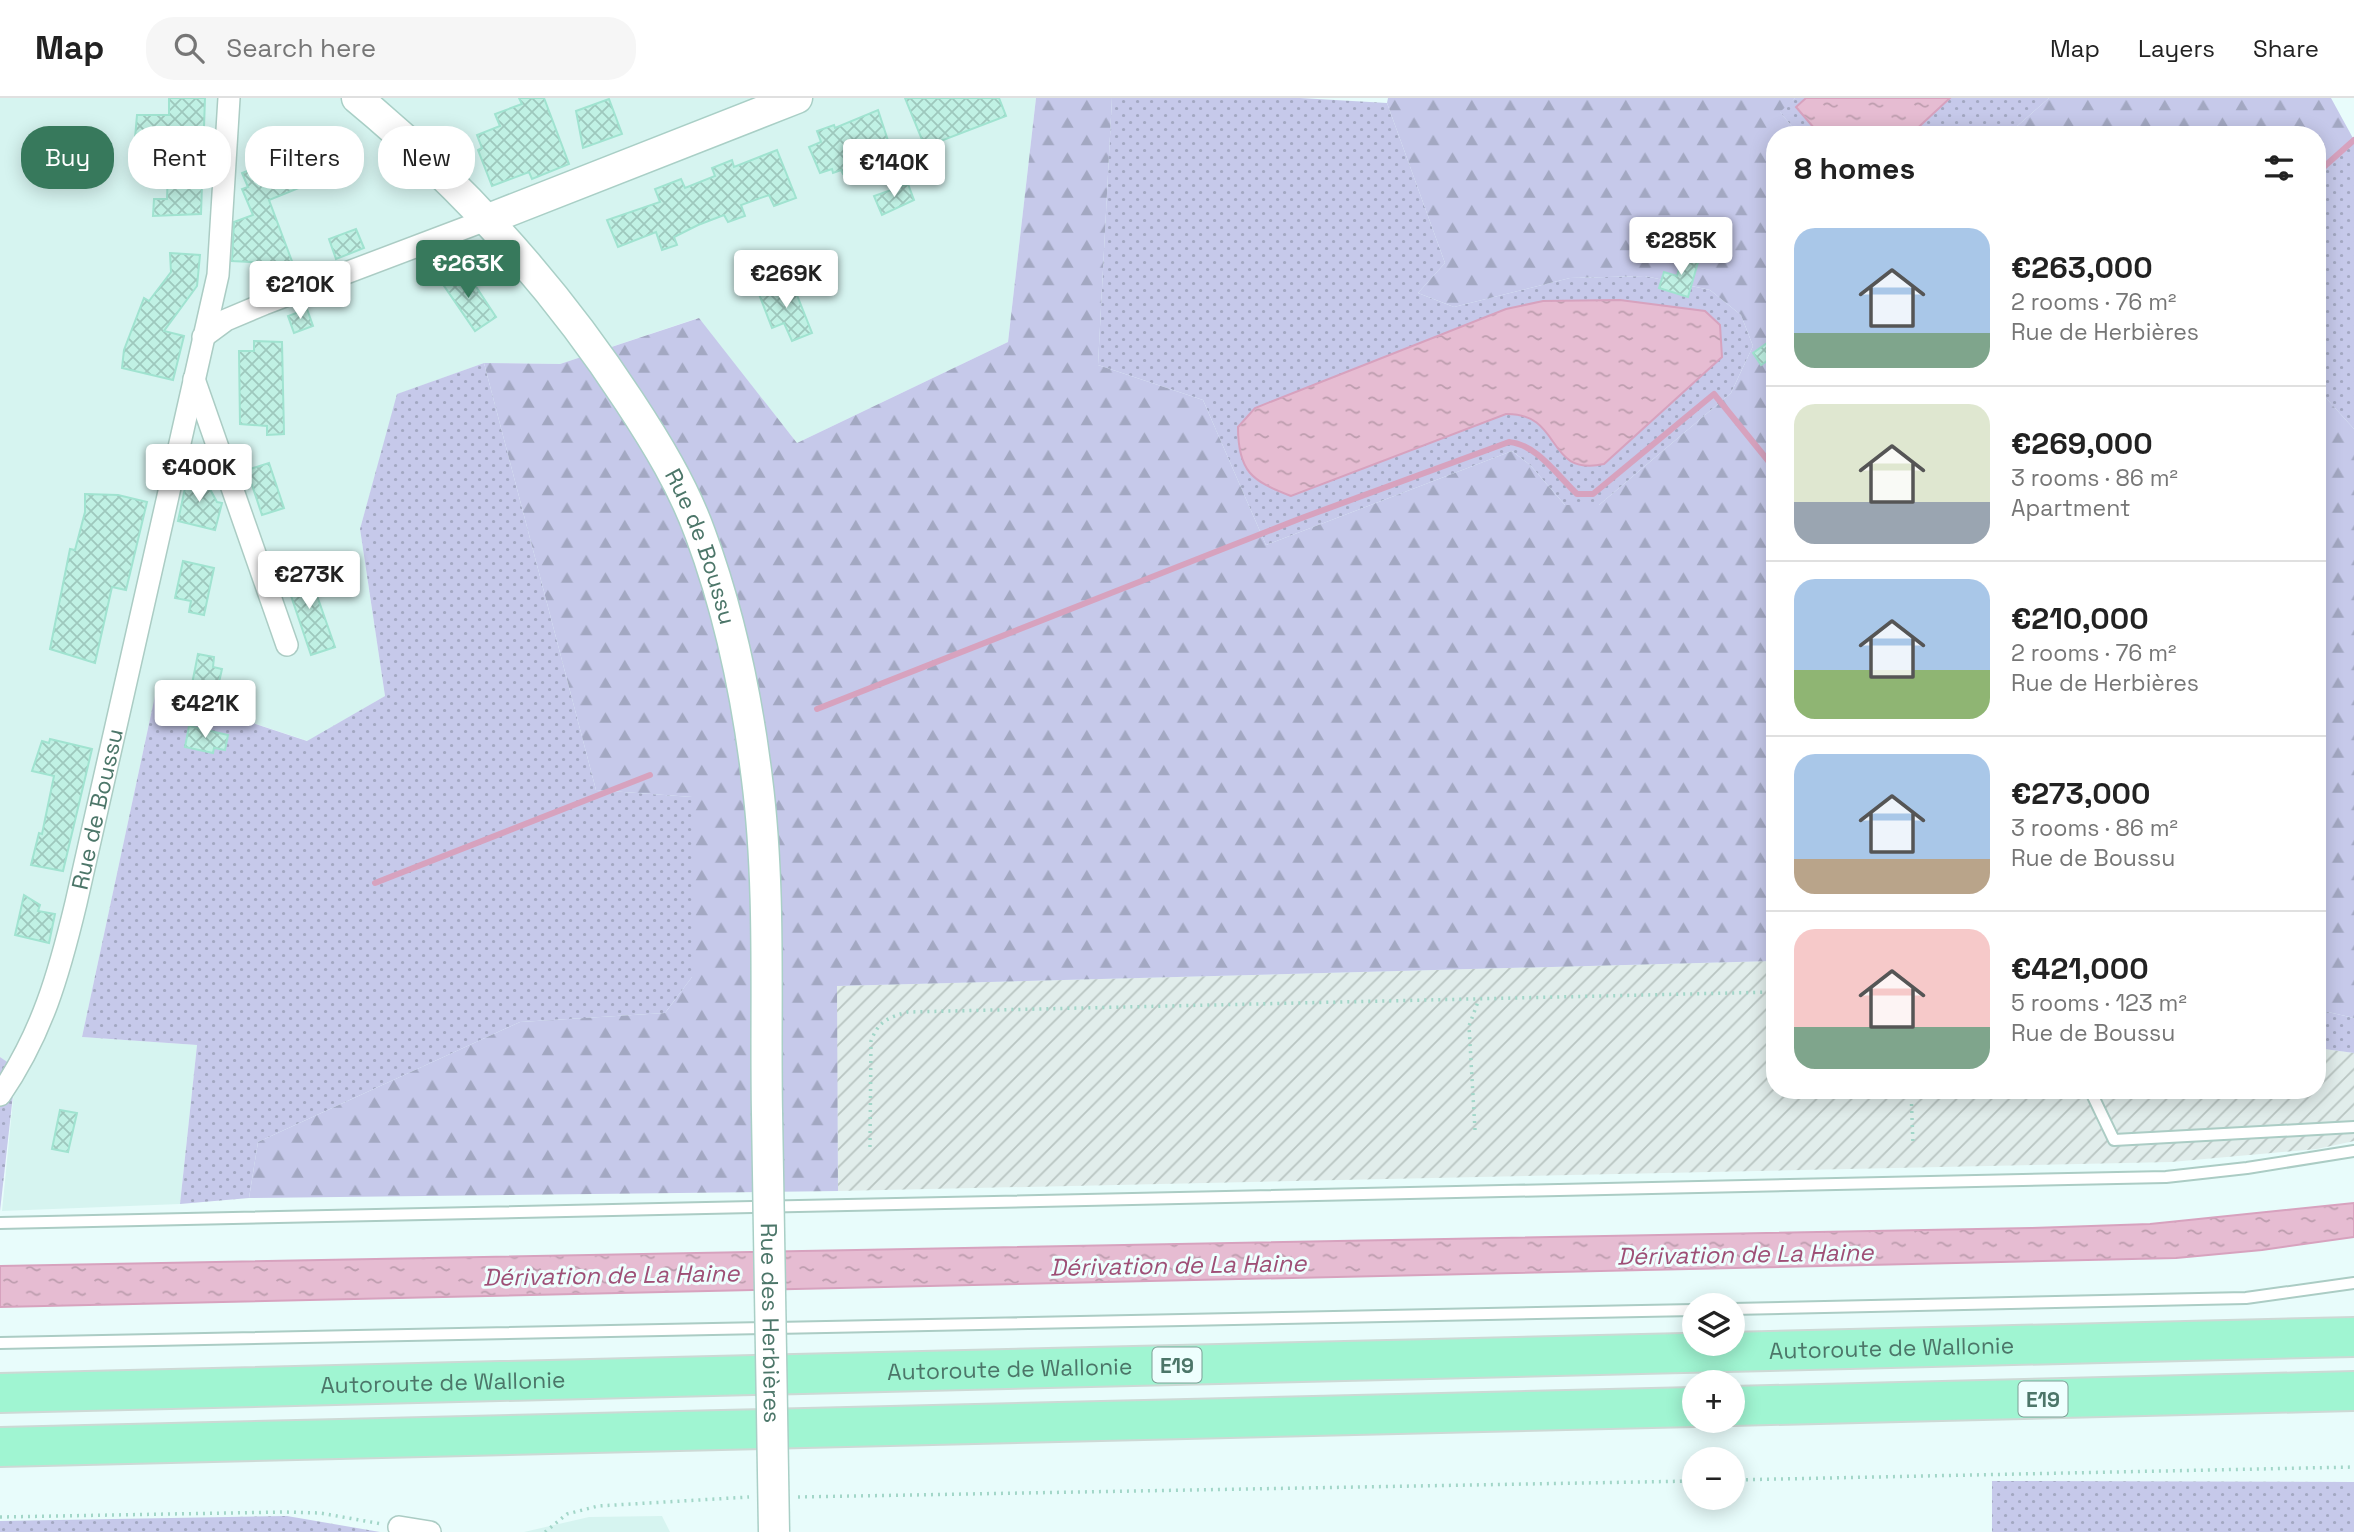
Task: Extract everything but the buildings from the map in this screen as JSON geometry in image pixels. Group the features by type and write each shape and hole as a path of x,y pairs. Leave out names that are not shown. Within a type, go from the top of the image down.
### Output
{"highway":[{"name":"Autoroute de Wallonie","path":"0,1393 2354,1337"},
{"name":"E19","path":"1745,1406 2354,1391"},
{"path":"0,1447 1682,1407"}],"street":[{"name":"Rue de Boussu","path":"0,1095 32,1041 56,985 218,275 229,98"},
{"name":"Rue de Boussu","path":"357,98 418,149 486,220 583,331 672,472 699,531 720,593 735,654 757,776 762,827 767,1113"},
{"path":"203,337 226,320 264,304 797,98"},
{"path":"194,378 287,645"},
{"name":"Rue des Herbières","path":"767,1113 774,1532"},
{"path":"396,1530 430,1532"}],"lane":[{"path":"2094,1099 2114,1140 2354,1127"},
{"path":"0,1223 2166,1177 2247,1168 2354,1151"},
{"path":"1745,1309 2246,1298 2354,1283"},
{"path":"0,1343 1682,1310"}],"path":[{"path":"870,1147 871,1041 876,1027 889,1017 908,1012 1766,992"},
{"path":"1475,1130 1469,1026 1479,999"},
{"path":"1911,1099 1913,1144"},
{"path":"1745,1480 2354,1467"},
{"path":"796,1497 1682,1481"},
{"path":"545,1532 567,1514 598,1506 755,1497"},
{"path":"0,1517 320,1513 396,1530"}],"shaded area":[{"path":"0,98 1036,98 1008,342 797,443 698,318 560,364 484,363 398,394 360,529 385,696 308,741 156,691 82,1037 197,1045 180,1204 2,1211 16,1069 0,1057"},
{"path":"1766,961 1766,1099 2326,1099 2326,1049 2354,1053 2354,1141 2317,1149 2171,1162 838,1191 836,986"},
{"path":"662,1516 670,1532 524,1532 589,1517"}],"green space":[{"path":"1036,98 1112,98 1098,365 1203,400 1266,545 1512,451 1530,465 1565,505 1599,505 1731,393 1753,346 1741,315 1710,290 1645,276 1570,278 1454,307 1418,293 1445,263 1387,103 1388,98 1795,98 1780,112 1792,126 1766,126 1766,961 837,986 838,1191 249,1198 258,1142 520,1022 665,1013 692,977 692,797 596,790 484,363 560,364 699,318 797,443 1008,342"},
{"path":"1112,98 1300,98 1387,103 1445,263 1418,293 1454,307 1570,278 1645,276 1710,290 1741,315 1753,346 1731,393 1599,505 1565,505 1530,465 1512,451 1266,545 1203,400 1098,365"},
{"path":"1795,98 2049,98 2017,126 1792,126 1779,111"},
{"path":"2049,98 2331,98 2354,140 2326,165 2326,126 2017,126"},
{"path":"2354,140 2354,429 2326,398 2326,165"},
{"path":"484,363 596,790 692,797 692,977 665,1013 520,1022 258,1142 249,1198 180,1204 197,1045 82,1037 156,691 307,741 385,696 360,529 397,394"},
{"path":"2326,398 2354,429 2354,1018 2328,1012"},
{"path":"2326,1012 2354,1018 2354,1053 2326,1049"},
{"path":"0,1057 16,1068 0,1211"},
{"path":"1992,1481 2354,1482 2354,1532 1992,1532"},
{"path":"287,1516 380,1532 0,1532 0,1521"}],"water":[{"path":"1806,98 1950,98 1920,126 1812,126 1796,107"},
{"path":"1620,300 1705,311 1720,325 1722,357 1604,464 1585,466 1572,462 1537,423 1524,416 1506,414 1291,496 1266,485 1244,465 1238,427 1255,408 1506,309 1543,301"},
{"name":"Dérivation de La Haine","path":"2354,1203 2354,1237 2262,1250 2176,1258 0,1307 0,1266 2031,1228 2150,1224"}],"waterway":[{"path":"2326,165 2354,140"},
{"path":"817,709 1299,519 1509,442 1519,444 1537,454 1577,494 1593,494 1714,394 1766,458"},
{"path":"375,883 650,775"}]}
